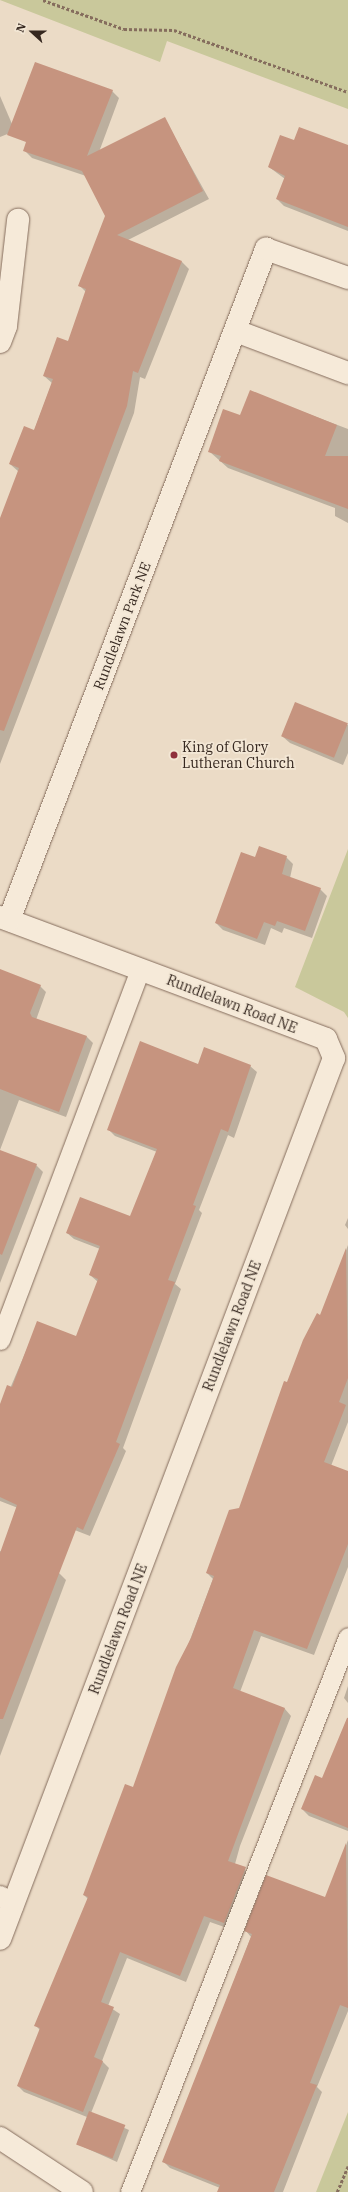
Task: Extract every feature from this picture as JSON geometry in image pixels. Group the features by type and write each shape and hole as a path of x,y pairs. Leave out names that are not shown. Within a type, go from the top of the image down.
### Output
{"street":[{"path":"0,342 6,326 18,220"},
{"name":"Rundlelawn Park NE","path":"5,919 236,331 266,249 348,278"},
{"path":"236,331 348,373"},
{"name":"Rundlelawn Road NE","path":"0,1939 6,1900 341,1059 326,1039 5,919"},
{"path":"0,2138 82,2192"}],"lane":[{"path":"0,1340 140,969"},
{"path":"130,2192 348,1637"}],"path":[{"path":"43,0 124,29 174,30 348,92"},
{"path":"337,2192 348,2166"}],"green space":[{"path":"0,0 348,0 348,109 167,41 160,62"},
{"path":"348,849 348,1018 344,1012 295,987"},
{"path":"348,2112 348,2192 316,2192"}],"building":[{"path":"35,62 113,90 87,156 165,117 203,191 117,235 182,261 138,373 133,371 127,406 4,731 0,730 0,518 19,468 9,464 24,426 34,430 53,379 43,376 57,337 68,341 86,289 78,286 105,216 82,171 23,151 26,142 7,135"},
{"path":"299,127 348,145 348,227 276,199 285,176 268,167 280,135 294,140"},
{"path":"250,390 337,425 325,456 348,456 348,509 219,461 221,456 208,452 223,409 240,415"},
{"path":"295,702 348,723 334,758 281,736"},
{"path":"259,846 287,856 282,874 321,888 305,931 277,921 275,926 264,922 257,939 215,923 241,852 255,857"},
{"path":"0,969 41,985 30,1013 32,1017 87,1036 59,1112 0,1089"},
{"path":"140,1041 198,1064 204,1047 251,1065 228,1132 221,1129 193,1205 196,1206 168,1280 175,1282 116,1442 120,1444 83,1530 77,1527 3,1719 0,1719 0,1553 17,1505 0,1497 0,1404 7,1385 12,1387 37,1321 76,1336 98,1279 89,1275 100,1246 66,1233 80,1197 130,1216 157,1149 107,1130"},
{"path":"0,1150 37,1164 2,1255 0,1254"},
{"path":"346,1248 348,1378 339,1402 346,1405 324,1462 348,1471 348,1544 307,1649 254,1630 233,1688 285,1708 228,1861 246,1867 224,1923 204,1916 180,1976 120,1952 101,2002 114,2007 94,2057 103,2061 83,2112 17,2086 40,2028 34,2026 88,1897 83,1895 125,1784 133,1787 176,1667 191,1638 214,1576 206,1573 229,1510 239,1508 284,1381 287,1382 303,1340 317,1313 320,1315"},
{"path":"347,1718 348,1828 301,1809 315,1775 322,1778"},
{"path":"346,1843 348,2008 340,2005 310,2083 317,2085 274,2192 217,2192 220,2185 162,2162 252,1934 244,1931 266,1875 325,1897"},
{"path":"89,2111 125,2125 113,2159 76,2145"}],"place":[{"name":"King of Glory Lutheran Church","path":"174,755"}]}
